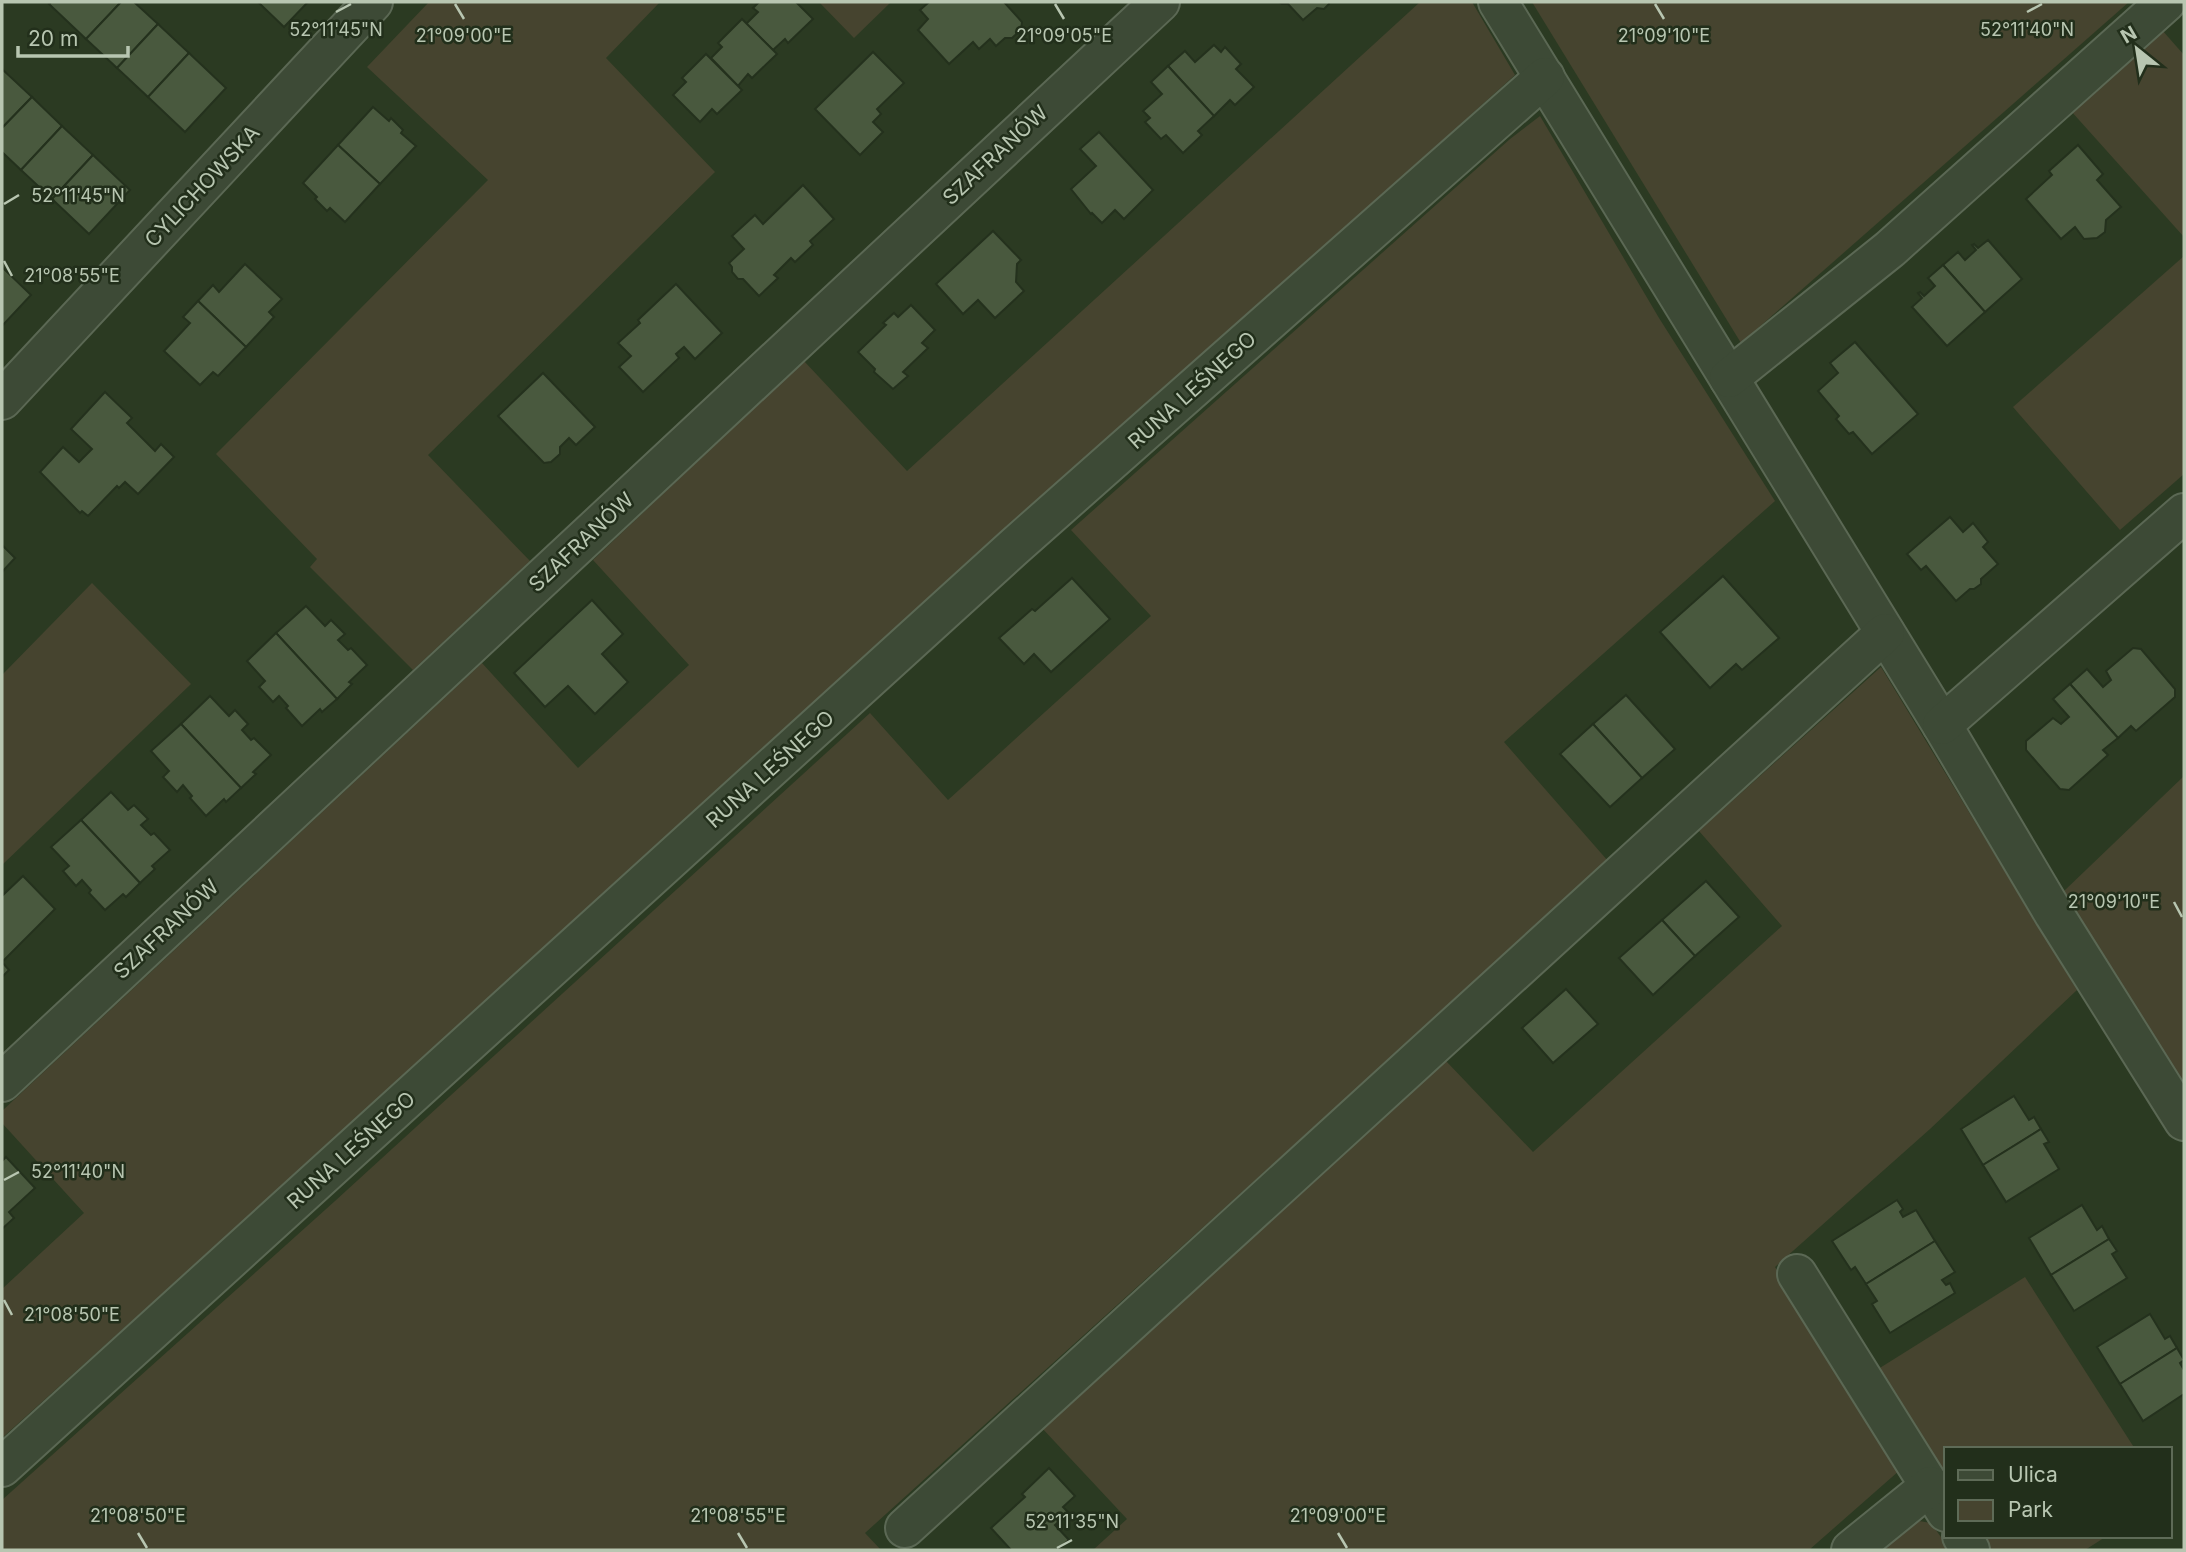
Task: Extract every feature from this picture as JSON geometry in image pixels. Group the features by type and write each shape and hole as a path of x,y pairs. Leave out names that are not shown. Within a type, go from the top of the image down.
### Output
{"street":[{"name":"CYLICHOWSKA","path":"2,400 373,2"},
{"name":"SZAFRANÓW","path":"2,1082 1160,2"},
{"path":"1498,2 1942,724 2054,914 2184,1121"},
{"path":"1728,378 1890,249 2166,2"},
{"name":"RUNA LEŚNEGO","path":"2,1466 1014,547 1545,77"},
{"path":"1942,724 2184,513"},
{"path":"905,1528 1885,634"},
{"path":"1797,1274 1938,1499 1851,1550"}],"green space":[{"path":"429,2 660,2 606,58 715,172 428,455 530,561 413,670 310,567 317,559 216,454 488,180 367,67"},
{"path":"819,2 891,2 854,38"},
{"path":"1420,2 1472,2 1515,75 2,1438 2,1289 84,1213 2,1123 2,1111 482,663 578,768 689,665 593,560 804,361 907,471"},
{"path":"1532,2 2129,2 1741,343"},
{"path":"2162,30 2184,55 2184,237 2071,111"},
{"path":"1540,116 1659,318 1775,501 1504,742 1608,861 865,1533 881,1550 2,1550 2,1500 335,1201 870,713 948,800 1151,616 1071,530 1510,139"},
{"path":"2184,256 2184,474 2120,530 2013,407"},
{"path":"92,583 191,684 2,865 2,675"},
{"path":"1881,667 2077,990 1930,1129 1775,1267 1851,1386 1900,1470 1809,1550 1093,1550 1127,1519 1041,1427 1446,1061 1533,1152 1782,926 1699,831"},
{"path":"2184,776 2184,1091 2063,892"},
{"path":"2025,1277 2134,1447 1944,1447 1944,1484 1875,1371"},
{"path":"1919,1521 1931,1523 1950,1550 1873,1550 1902,1525"},
{"path":"1978,1538 2104,1538 2085,1550 1985,1550"}],"building":[{"path":"121,2 86,39 49,4"},
{"path":"121,2 134,2 158,24 117,68 86,39"},
{"path":"258,2 308,2 284,27"},
{"path":"759,2 796,2 813,19 788,43 785,39 773,50 746,24 758,12 753,8"},
{"path":"929,2 1004,2 1022,22 1021,30 996,46 990,39 979,49 973,42 949,64 918,30 928,19 920,10"},
{"path":"1279,2 1329,4 1324,9 1317,8 1303,20 1288,4"},
{"path":"742,19 777,54 752,78 748,74 738,86 711,58 722,47 718,43"},
{"path":"158,24 189,53 148,97 117,68"},
{"path":"1214,45 1221,52 1225,47 1241,64 1236,69 1254,87 1235,105 1230,100 1214,116 1168,66 1185,51 1195,62"},
{"path":"873,52 904,83 877,109 881,114 873,122 883,132 860,155 815,109"},
{"path":"189,53 226,88 185,132 148,97"},
{"path":"706,54 742,90 717,114 712,109 700,122 673,95 686,82 682,78"},
{"path":"1168,66 1214,116 1198,131 1202,135 1183,153 1166,135 1161,139 1145,122 1150,118 1143,111 1162,94 1151,82"},
{"path":"2,69 32,97 2,128"},
{"path":"32,97 62,126 21,170 2,152 2,128"},
{"path":"373,107 389,121 391,118 403,130 401,133 416,146 380,184 338,145"},
{"path":"62,126 93,155 52,199 21,170"},
{"path":"1099,132 1153,190 1124,219 1115,210 1102,223 1071,189 1096,166 1080,149"},
{"path":"338,145 380,184 345,222 330,208 327,211 303,183"},
{"path":"2078,145 2103,174 2097,180 2121,207 2106,220 2105,232 2097,238 2084,239 2075,227 2061,239 2026,199 2052,175 2049,171"},
{"path":"93,155 130,190 89,234 52,199"},
{"path":"803,185 834,219 810,241 813,245 795,262 791,258 774,275 778,278 759,296 732,272 729,263 744,249 732,236 755,215 763,224"},
{"path":"993,231 1021,260 1017,264 1016,282 1024,291 995,318 978,300 963,314 936,284"},
{"path":"1988,240 2022,279 1985,312 1943,265 1958,252 1965,260 1976,250 1972,245 1978,248"},
{"path":"245,264 282,299 269,312 274,317 246,347 198,301 213,285 219,292"},
{"path":"1943,265 1985,312 1947,346 1912,307 1922,298 1918,293 1924,296 1935,286 1928,278"},
{"path":"2,267 31,295 2,326"},
{"path":"676,284 722,333 695,359 684,347 676,354 679,358 643,392 619,367 631,356 618,343"},
{"path":"198,301 246,347 218,376 213,372 200,385 164,351 190,323 183,317"},
{"path":"911,305 935,330 922,343 928,348 903,372 908,376 893,389 874,372 875,369 858,352 886,325 883,323 894,313 898,317"},
{"path":"1855,342 1918,414 1872,454 1853,432 1849,434 1836,419 1839,416 1818,391 1838,373 1830,363"},
{"path":"543,373 595,427 576,445 569,438 560,447 560,454 551,462 544,463 498,416"},
{"path":"105,392 132,418 127,423 155,451 161,444 174,457 138,494 125,482 119,488 117,486 88,516 82,511 80,513 40,472 63,447 79,462 92,449 71,429"},
{"path":"1950,517 1963,532 1973,523 1988,542 1983,547 1998,564 1981,579 1981,584 1956,601 1926,566 1921,570 1907,554"},
{"path":"2,545 15,558 2,572"},
{"path":"1723,576 1779,638 1742,670 1736,664 1710,688 1660,632"},
{"path":"1072,578 1110,619 1051,672 1034,654 1024,664 999,638"},
{"path":"592,600 623,634 602,654 628,682 595,714 568,686 545,707 514,673"},
{"path":"306,606 325,626 331,620 345,634 338,640 348,650 351,648 367,665 349,682 352,684 337,699 276,633"},
{"path":"276,633 337,699 322,712 320,709 302,726 279,696 273,702 259,687 265,681 247,661"},
{"path":"2133,648 2141,649 2175,689 2175,697 2136,731 2131,726 2118,738 2070,684 2087,669 2103,687 2111,680 2106,671"},
{"path":"2070,684 2118,738 2103,750 2108,755 2069,790 2060,789 2026,750 2026,741 2053,718 2061,724 2069,717 2053,699"},
{"path":"1626,695 1675,749 1642,778 1593,724"},
{"path":"210,696 229,716 235,710 248,724 242,730 271,755 241,788 181,724"},
{"path":"181,724 241,788 206,816 190,798 192,796 183,785 177,792 163,777 169,771 151,751"},
{"path":"1593,724 1642,778 1610,807 1560,754"},
{"path":"111,792 128,810 134,805 148,819 141,825 151,835 154,833 170,850 152,866 155,869 140,883 81,820"},
{"path":"81,820 140,883 126,897 123,894 105,910 89,893 91,890 82,880 76,886 63,871 69,866 51,847"},
{"path":"23,876 55,909 2,962 2,896"},
{"path":"1706,881 1739,917 1695,956 1662,920"},
{"path":"1662,920 1695,956 1653,995 1619,958"},
{"path":"2,962 9,970 2,977"},
{"path":"1566,989 1598,1024 1553,1063 1522,1028"},
{"path":"2014,1096 2029,1120 2034,1117 2041,1129 1983,1165 1961,1129"},
{"path":"2041,1129 2049,1142 2044,1144 2059,1169 2006,1202 1983,1165"},
{"path":"6,1157 35,1188 9,1212 14,1218 2,1229 2,1161"},
{"path":"1897,1200 1903,1209 1900,1212 1903,1217 1916,1210 1935,1241 1866,1284 1855,1267 1851,1270 1832,1241"},
{"path":"2082,1205 2097,1230 2102,1226 2109,1239 2051,1275 2029,1238"},
{"path":"2109,1239 2117,1251 2112,1254 2127,1278 2074,1311 2051,1275"},
{"path":"1935,1241 1955,1272 1942,1280 1946,1285 1950,1283 1955,1293 1890,1333 1872,1304 1877,1301 1866,1284"},
{"path":"2150,1314 2165,1339 2170,1336 2177,1348 2120,1384 2097,1347"},
{"path":"2177,1348 2184,1360 2180,1363 2184,1370 2184,1394 2143,1421 2120,1384"},
{"path":"1049,1468 1075,1496 1063,1507 1069,1513 1055,1525 1069,1540 1057,1550 1011,1550 991,1528 1025,1497 1022,1494"}]}
